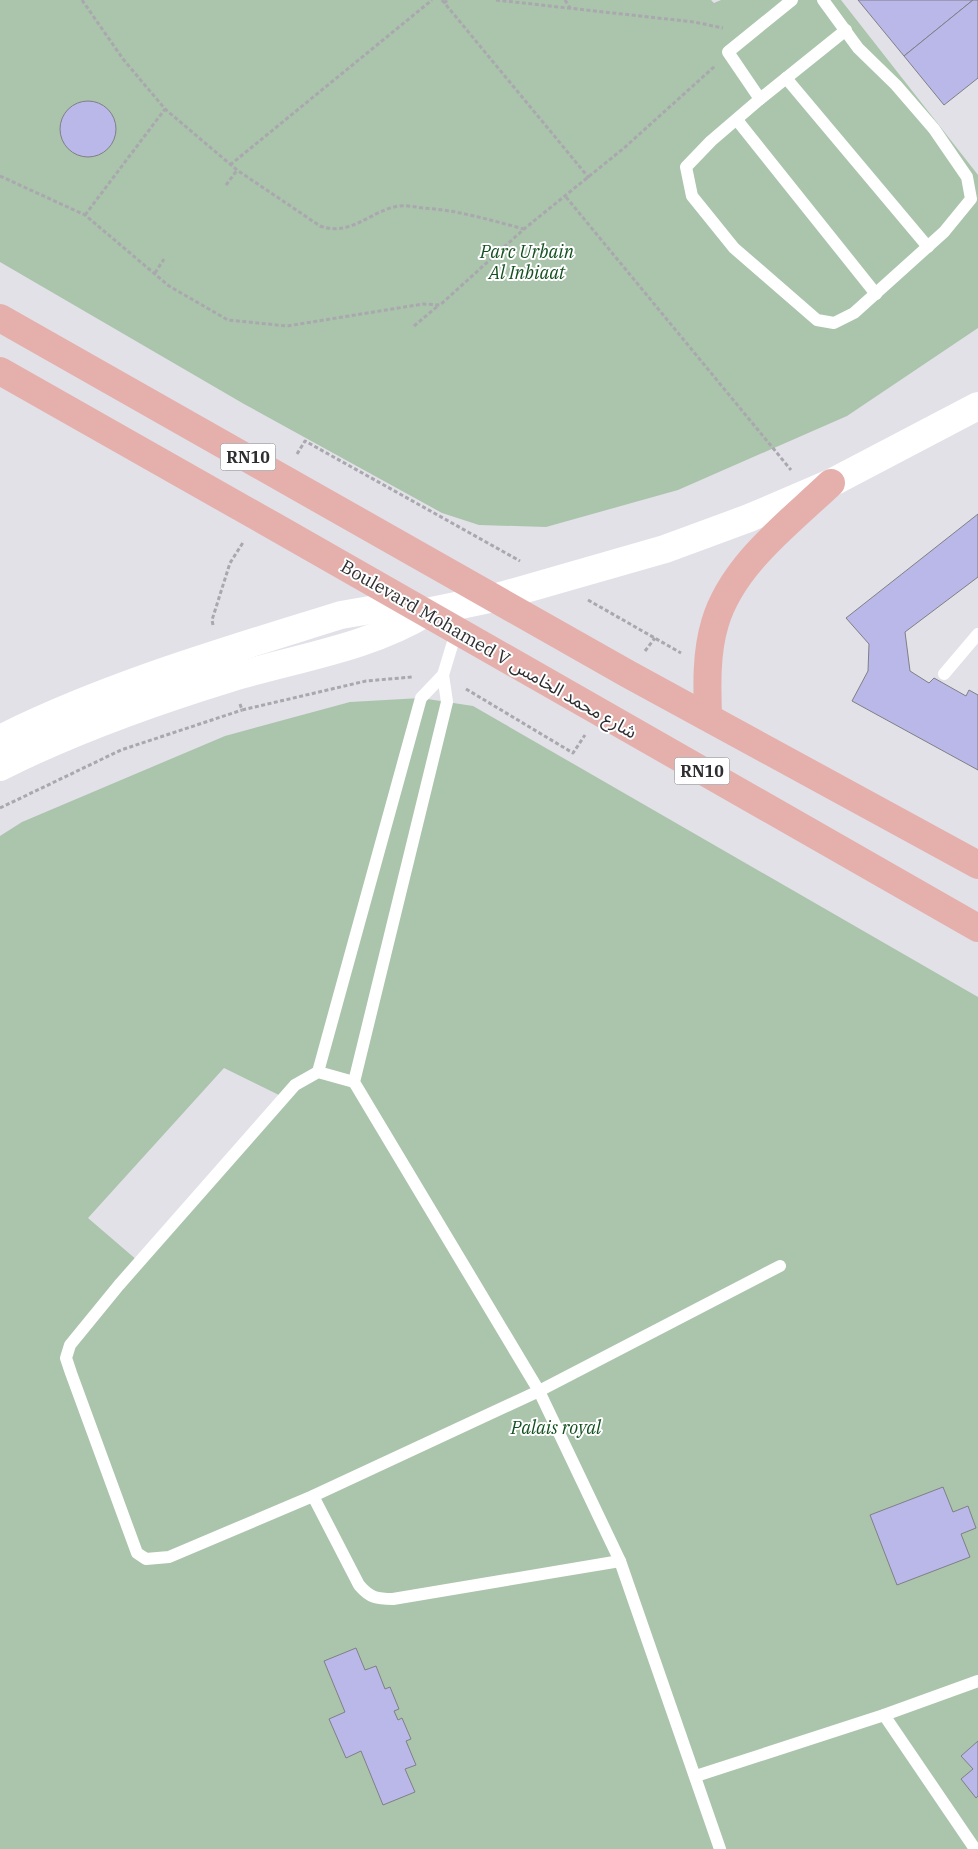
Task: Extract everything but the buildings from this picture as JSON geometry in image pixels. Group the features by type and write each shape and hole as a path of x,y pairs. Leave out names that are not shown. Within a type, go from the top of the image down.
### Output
{"main road":[{"name":"RN10","path":"0,318 284,477 519,612 978,865"},
{"name":"Boulevard Mohamed V شارع محمد الخامس","path":"0,370 457,629 601,714 978,928"},
{"path":"708,717 707,668 715,622 736,579 820,488"}],"street":[{"path":"0,739 150,676 341,615 379,610 427,612 494,598 665,549 748,518 820,488 978,406"},
{"path":"0,767 82,730 230,678 392,631 427,612"}],"lane":[{"path":"760,99 728,52 792,0"},
{"path":"823,0 846,30 858,48 896,85 934,130 967,177 971,199 944,232 928,247 854,313 834,323 818,320 734,248 692,196 686,167 760,99 846,30"},
{"path":"786,78 928,247"},
{"path":"737,120 876,294"},
{"path":"354,1082 447,702 443,675 457,629"},
{"path":"944,674 978,634"},
{"path":"318,1072 421,698 443,675"},
{"path":"720,1849 620,1560 538,1391 354,1082 318,1072 295,1085 119,1285 70,1345 66,1358 137,1554 146,1559 169,1557 313,1496 538,1391 780,1266"},
{"path":"313,1496 359,1585 369,1596 379,1599 393,1599 620,1560"},
{"path":"696,1776 884,1715 978,1681"},
{"path":"884,1715 974,1849"}],"path":[{"path":"82,0 124,60 165,109 237,170 320,226 334,230 400,206 448,210 524,229"},
{"path":"230,164 432,0"},
{"path":"448,0 443,1 589,178"},
{"path":"496,0 694,22 751,34"},
{"path":"564,0 570,8"},
{"path":"414,326 524,229 589,178 691,89 728,52"},
{"path":"85,215 165,109"},
{"path":"226,185 237,170"},
{"path":"0,176 85,215 169,286 228,320 287,326 423,304 440,305"},
{"path":"566,197 820,488"},
{"path":"155,273 164,259"},
{"path":"284,477 305,441 556,581 707,668"},
{"path":"0,808 121,750 242,710"}],"green space":[{"name":"Parc Urbain Al Inbiaat","path":"0,0 711,0 714,3 721,0 841,0 978,175 978,328 847,416 678,490 546,527 479,525 442,513 244,404 0,262"},
{"name":"Palais royal","path":"421,698 473,706 978,997 978,1849 0,1849 0,836 22,822 225,736 350,702","holes":["224,1068 285,1098 138,1261 88,1218"]}]}
